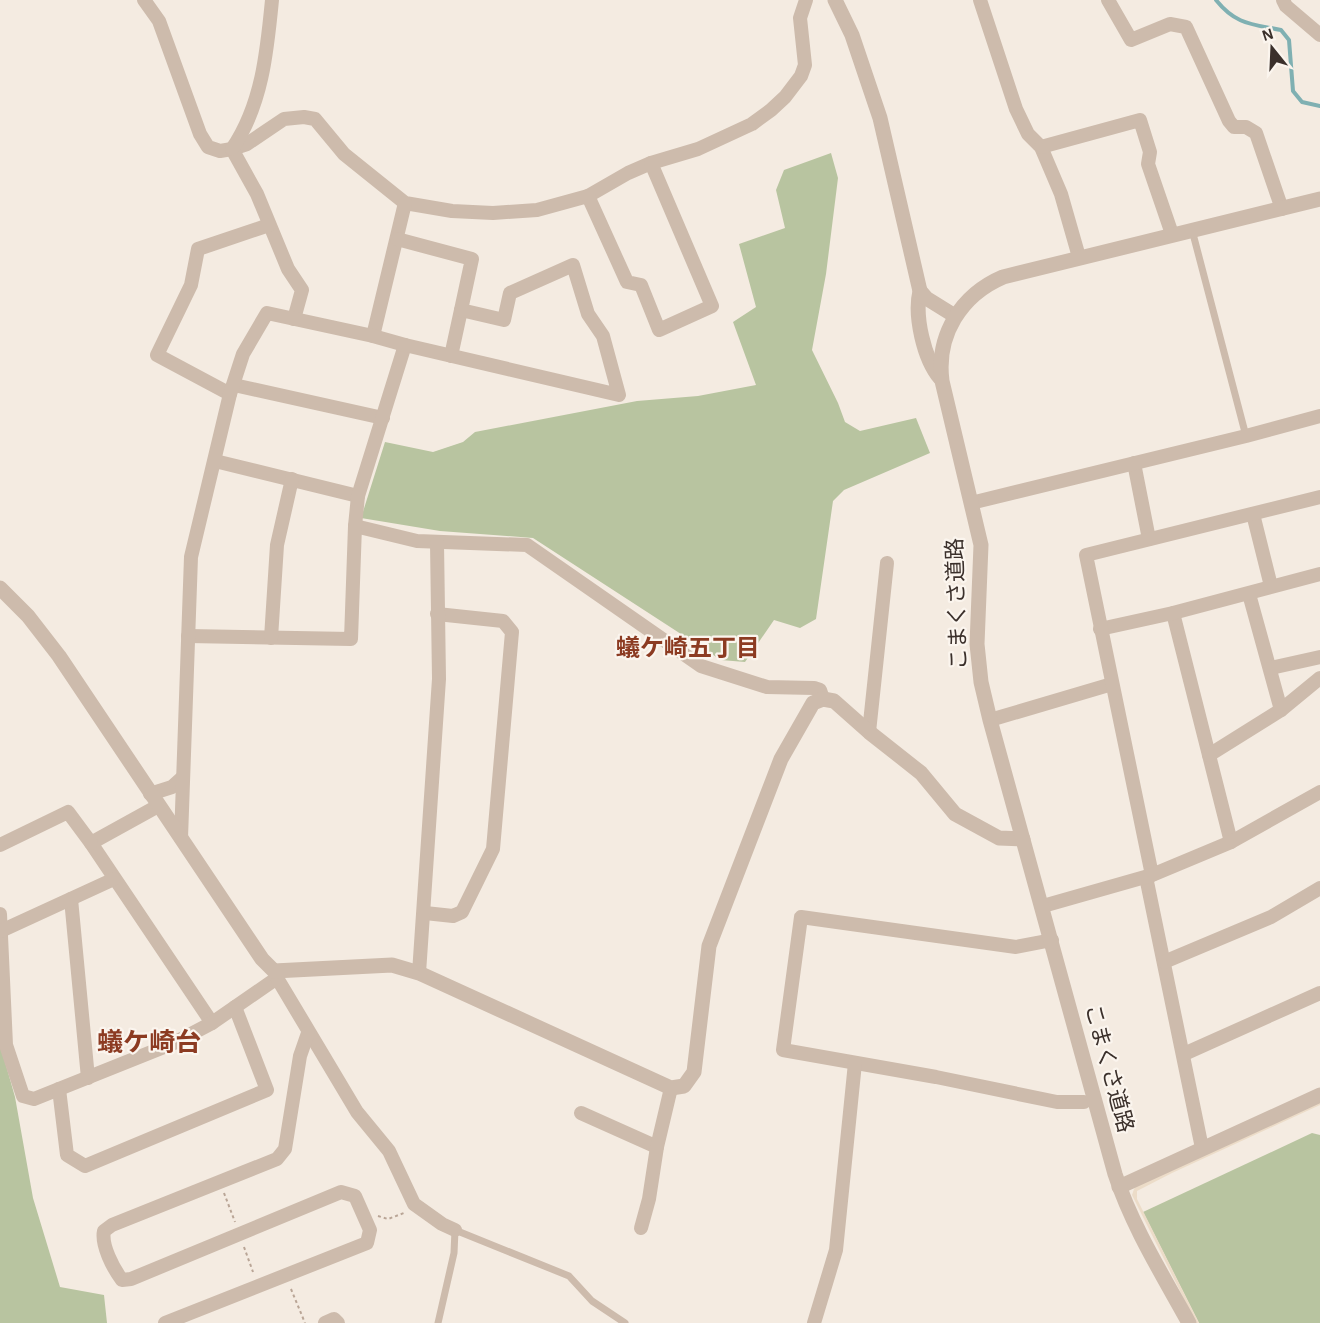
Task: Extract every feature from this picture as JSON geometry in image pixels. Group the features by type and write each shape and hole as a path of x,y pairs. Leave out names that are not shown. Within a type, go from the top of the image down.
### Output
{"street":[{"path":"144,0 159,21 200,134 208,147 220,151 232,149 247,144 284,119 304,117 315,119 344,154 405,203 452,211 493,213 537,210 588,196 628,172 698,149 752,124 771,111 801,76 805,64 800,18 806,0"},
{"path":"232,149 248,121 260,86 267,50 272,0"},
{"path":"835,0 852,35 880,118 920,291 918,316 920,326 932,368 942,381"},
{"path":"980,0 1016,110 1028,134 1041,147 1061,194 1079,257"},
{"path":"1108,0 1131,40 1170,24 1186,27 1229,122 1234,127 1246,127 1256,134 1282,209"},
{"path":"1283,0 1286,6 1320,35"},
{"path":"1041,147 1140,120 1150,152 1148,164 1172,234"},
{"path":"232,149 257,194 288,269 302,290 294,319"},
{"path":"588,196 627,282 641,285 659,330 712,306 651,163"},
{"name":"こまくさ道路","path":"1189,1323 1142,1237 1119,1187 990,720 981,682 978,644 981,545 942,381 941,356 947,330 955,316 967,301 991,282 1079,257 1320,198"},
{"path":"373,336 405,203"},
{"path":"269,225 198,249 191,285 157,354 232,389 382,418"},
{"path":"397,239 472,259 452,356"},
{"path":"181,838 191,557 232,389 243,354 267,313 619,395 603,336 588,314 573,265 510,293 504,320 461,310"},
{"path":"920,291 926,298 955,316"},
{"path":"188,636 351,639 358,496 405,345"},
{"path":"971,503 1320,416"},
{"path":"215,461 358,496"},
{"path":"1134,463 1149,539"},
{"path":"271,638 277,545 292,479"},
{"path":"1202,1148 1086,555 1320,497"},
{"path":"1253,514 1271,586"},
{"path":"355,526 417,541 527,545 702,666 767,687 814,688 820,690 823,699"},
{"path":"419,973 425,913 438,679 438,543"},
{"path":"869,732 887,563"},
{"path":"1100,629 1250,594 1271,586 1320,574"},
{"path":"0,588 43,634 262,959 278,975 308,1033 357,1112 389,1151 414,1204 442,1224 455,1230"},
{"path":"1250,594 1281,710"},
{"path":"1173,613 1231,842"},
{"path":"425,913 453,916 462,912 493,849 512,632 503,621 438,615"},
{"path":"1271,668 1320,657"},
{"path":"1209,755 1281,710 1320,678"},
{"path":"990,720 1112,684"},
{"path":"0,914 6,1045 23,1096 34,1099 174,1043 212,1023 278,975 392,965 419,973 671,1088 684,1086 693,1071 709,946 782,759 813,703 823,699 834,701 921,773 955,814 999,838 1023,839"},
{"path":"91,843 182,778"},
{"path":"1043,906 1149,876 1231,842 1320,792"},
{"path":"0,845 68,812 212,1023"},
{"path":"1,931 114,879"},
{"path":"1164,962 1271,917 1320,888"},
{"path":"71,899 88,1077"},
{"path":"1052,940 1017,947 801,917 783,1050 1057,1102 1084,1102"},
{"path":"1184,1054 1320,993"},
{"path":"59,1089 67,1155 85,1166 267,1090 235,1007"},
{"path":"165,1323 367,1243 370,1230 355,1196 341,1192 131,1279 122,1280 116,1272 103,1239 105,1231 112,1225 277,1159 285,1149 300,1056 308,1033"},
{"path":"814,1323 836,1250 855,1063"},
{"path":"641,1228 671,1088"},
{"path":"1119,1187 1320,1095"},
{"path":"581,1113 657,1147"},
{"path":"325,1323 334,1319 338,1323"}],"lane":[{"path":"1192,230 1246,436"},
{"path":"438,1323 454,1253 455,1230 569,1276 592,1301 625,1323"}],"path":[{"path":"371,1214 388,1219 403,1214"},
{"path":"285,1275 305,1323"}],"green space":[{"path":"831,153 838,178 826,274 812,350 845,422 860,431 916,418 930,453 844,490 833,501 816,619 800,628 774,620 745,662 721,660 533,538 440,531 361,518 385,442 433,452 463,442 475,432 637,401 698,396 756,385 733,322 756,307 739,244 785,228 776,190 784,170"},
{"path":"0,1044 15,1097 33,1198 60,1287 104,1295 107,1323 0,1323"},
{"path":"1312,1133 1320,1135 1320,1323 1199,1323 1143,1212"}],"shaded area":[{"path":"1320,1101 1320,1105 1137,1191 1137,1199 1199,1323 1196,1323 1132,1195 1134,1189 1137,1185"}],"waterway":[{"path":"1216,0 1238,19 1281,30 1289,40 1293,91 1302,102 1320,106"}],"district":[{"name":"蟻ケ崎五丁目","path":"688,648"},
{"name":"蟻ケ崎台","path":"149,1042"}]}
